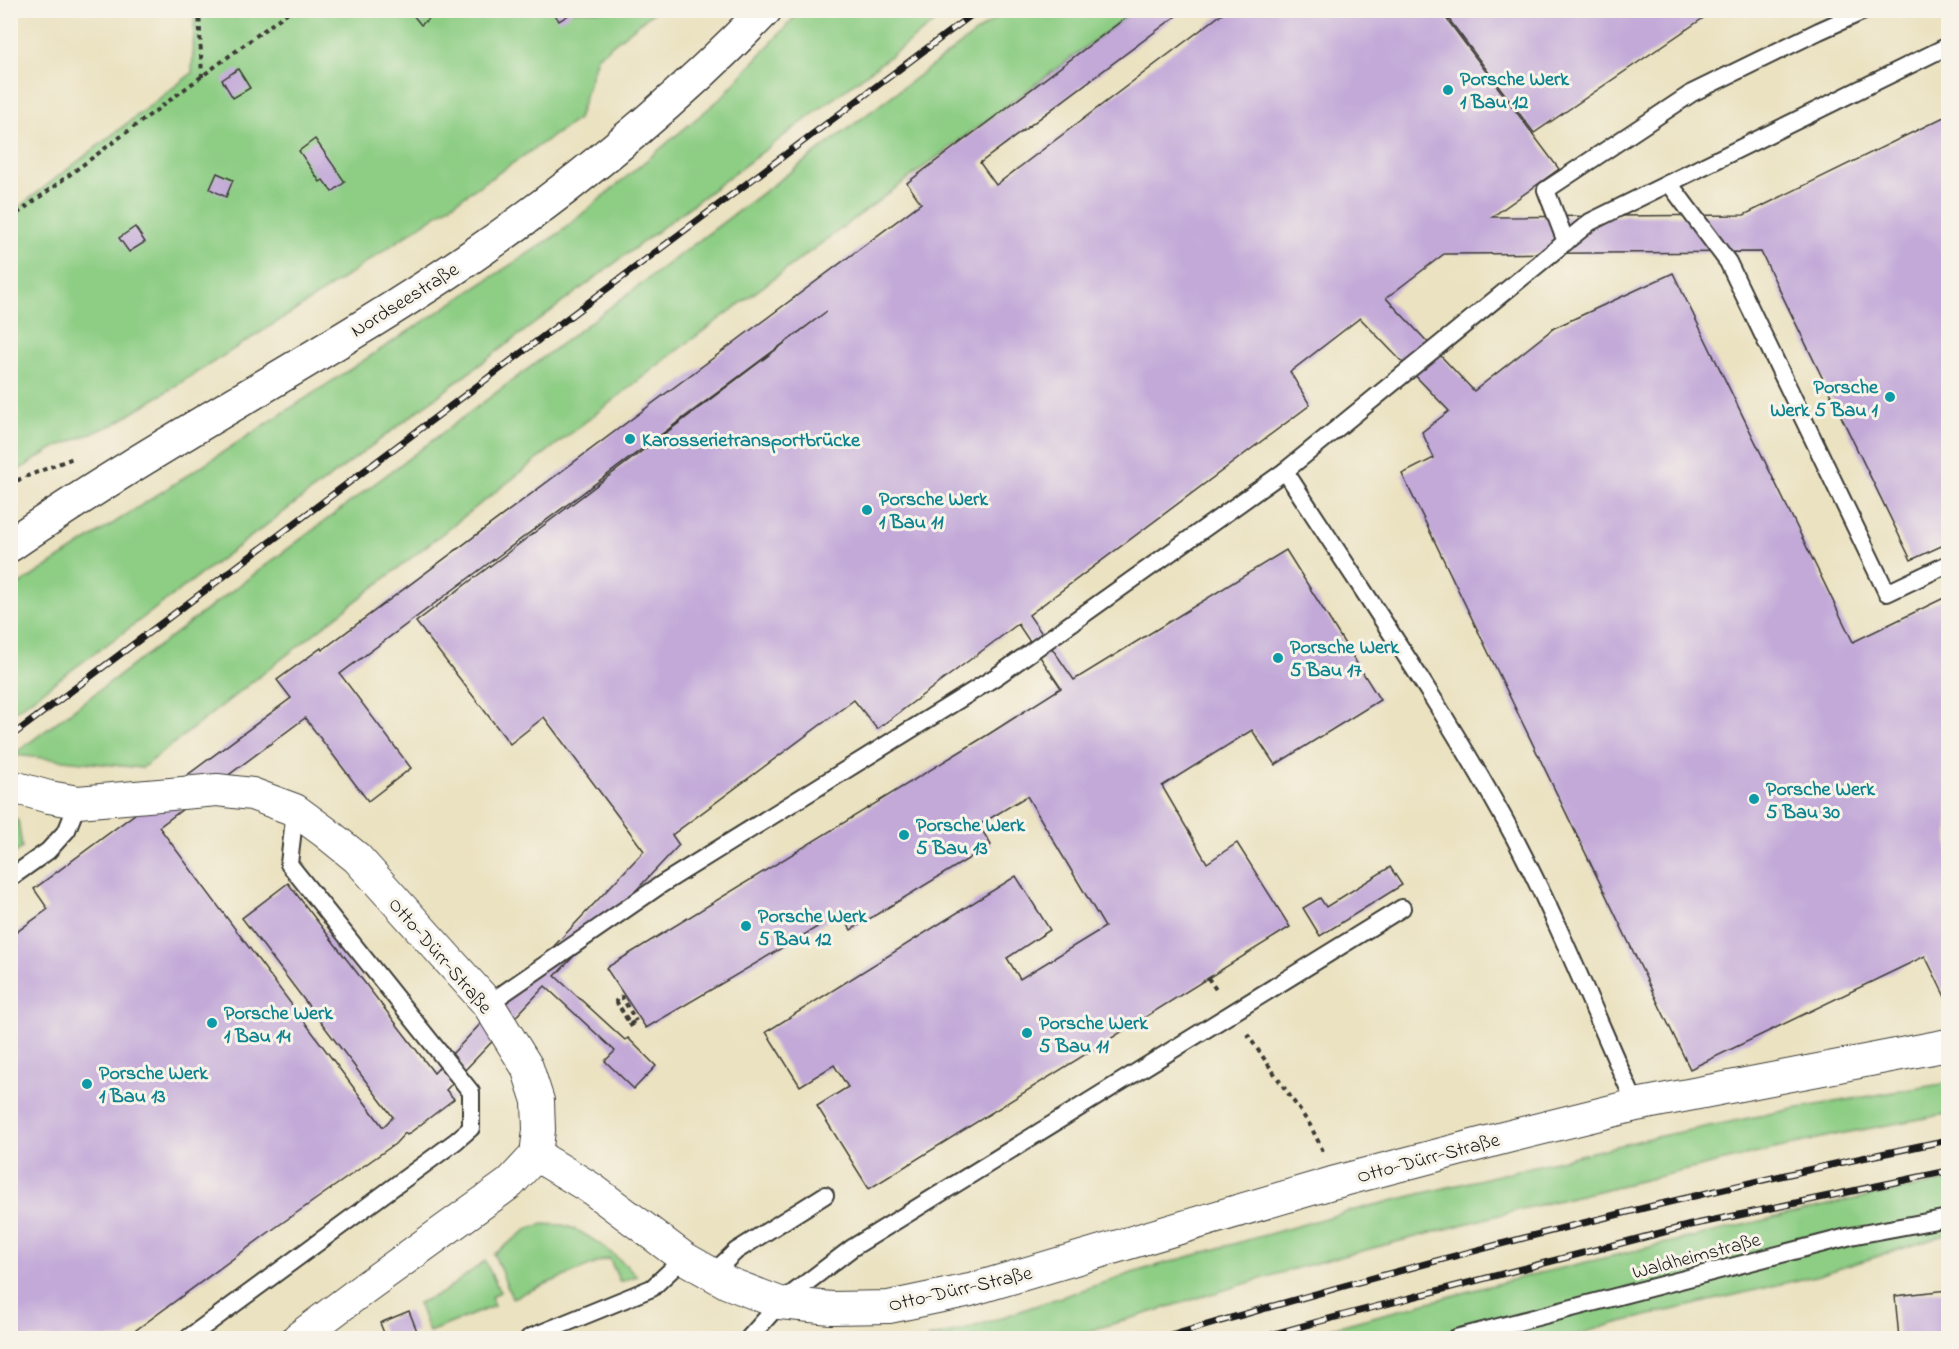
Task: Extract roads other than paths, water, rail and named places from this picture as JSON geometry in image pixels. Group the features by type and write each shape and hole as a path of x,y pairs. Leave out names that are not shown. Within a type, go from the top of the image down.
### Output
{"main road":[{"name":"Nordseestraße","path":"10,545 139,461 234,406 464,261 566,189 659,113 715,62 765,10"}],"street":[{"name":"Otto-Dürr-Straße","path":"10,786 78,802 217,790 252,794 295,810 357,858 488,1004 527,1068 538,1101 539,1130 536,1155 592,1189 684,1258 711,1275 780,1303 831,1308 889,1307 959,1292 1332,1183 1636,1105 1948,1045"},
{"path":"298,1338 510,1183 536,1155"}],"lane":[{"path":"1566,242 1546,190 1692,93 1866,10"},
{"path":"488,1004 662,884 997,676 1285,471 1590,222 1948,46"},
{"path":"1669,183 1728,262 1887,593 1948,564"},
{"path":"1285,471 1445,717 1509,828 1552,917 1636,1105"},
{"path":"10,878 48,851 67,830 78,802"},
{"path":"188,1338 456,1142 471,1128 471,1092 289,864 295,810"},
{"path":"748,1338 780,1303 852,1248 1402,908"},
{"path":"711,1275 736,1251 825,1195"},
{"name":"Waldheimstraße","path":"1456,1338 1851,1236 1948,1218"},
{"path":"529,1338 652,1288 684,1258"}],"railway":[{"path":"10,737 978,10"},
{"path":"1163,1338 1358,1282 1554,1230 1750,1183 1948,1140"},
{"path":"1260,1338 1691,1225 1948,1171"}],"place":[{"name":"Porsche Werk 1 Bau 12","path":"1448,90"},
{"name":"Porsche Werk 5 Bau 1","path":"1890,397"},
{"name":"Karosserietransportbrücke","path":"630,439"},
{"name":"Porsche Werk 1 Bau 11","path":"867,510"},
{"name":"Porsche Werk 5 Bau 17","path":"1278,658"},
{"name":"Porsche Werk 5 Bau 30","path":"1754,799"},
{"name":"Porsche Werk 5 Bau 13","path":"904,835"},
{"name":"Porsche Werk 5 Bau 12","path":"746,926"},
{"name":"Porsche Werk 1 Bau 14","path":"212,1023"},
{"name":"Porsche Werk 5 Bau 11","path":"1027,1033"},
{"name":"Porsche Werk 1 Bau 13","path":"87,1084"}]}
